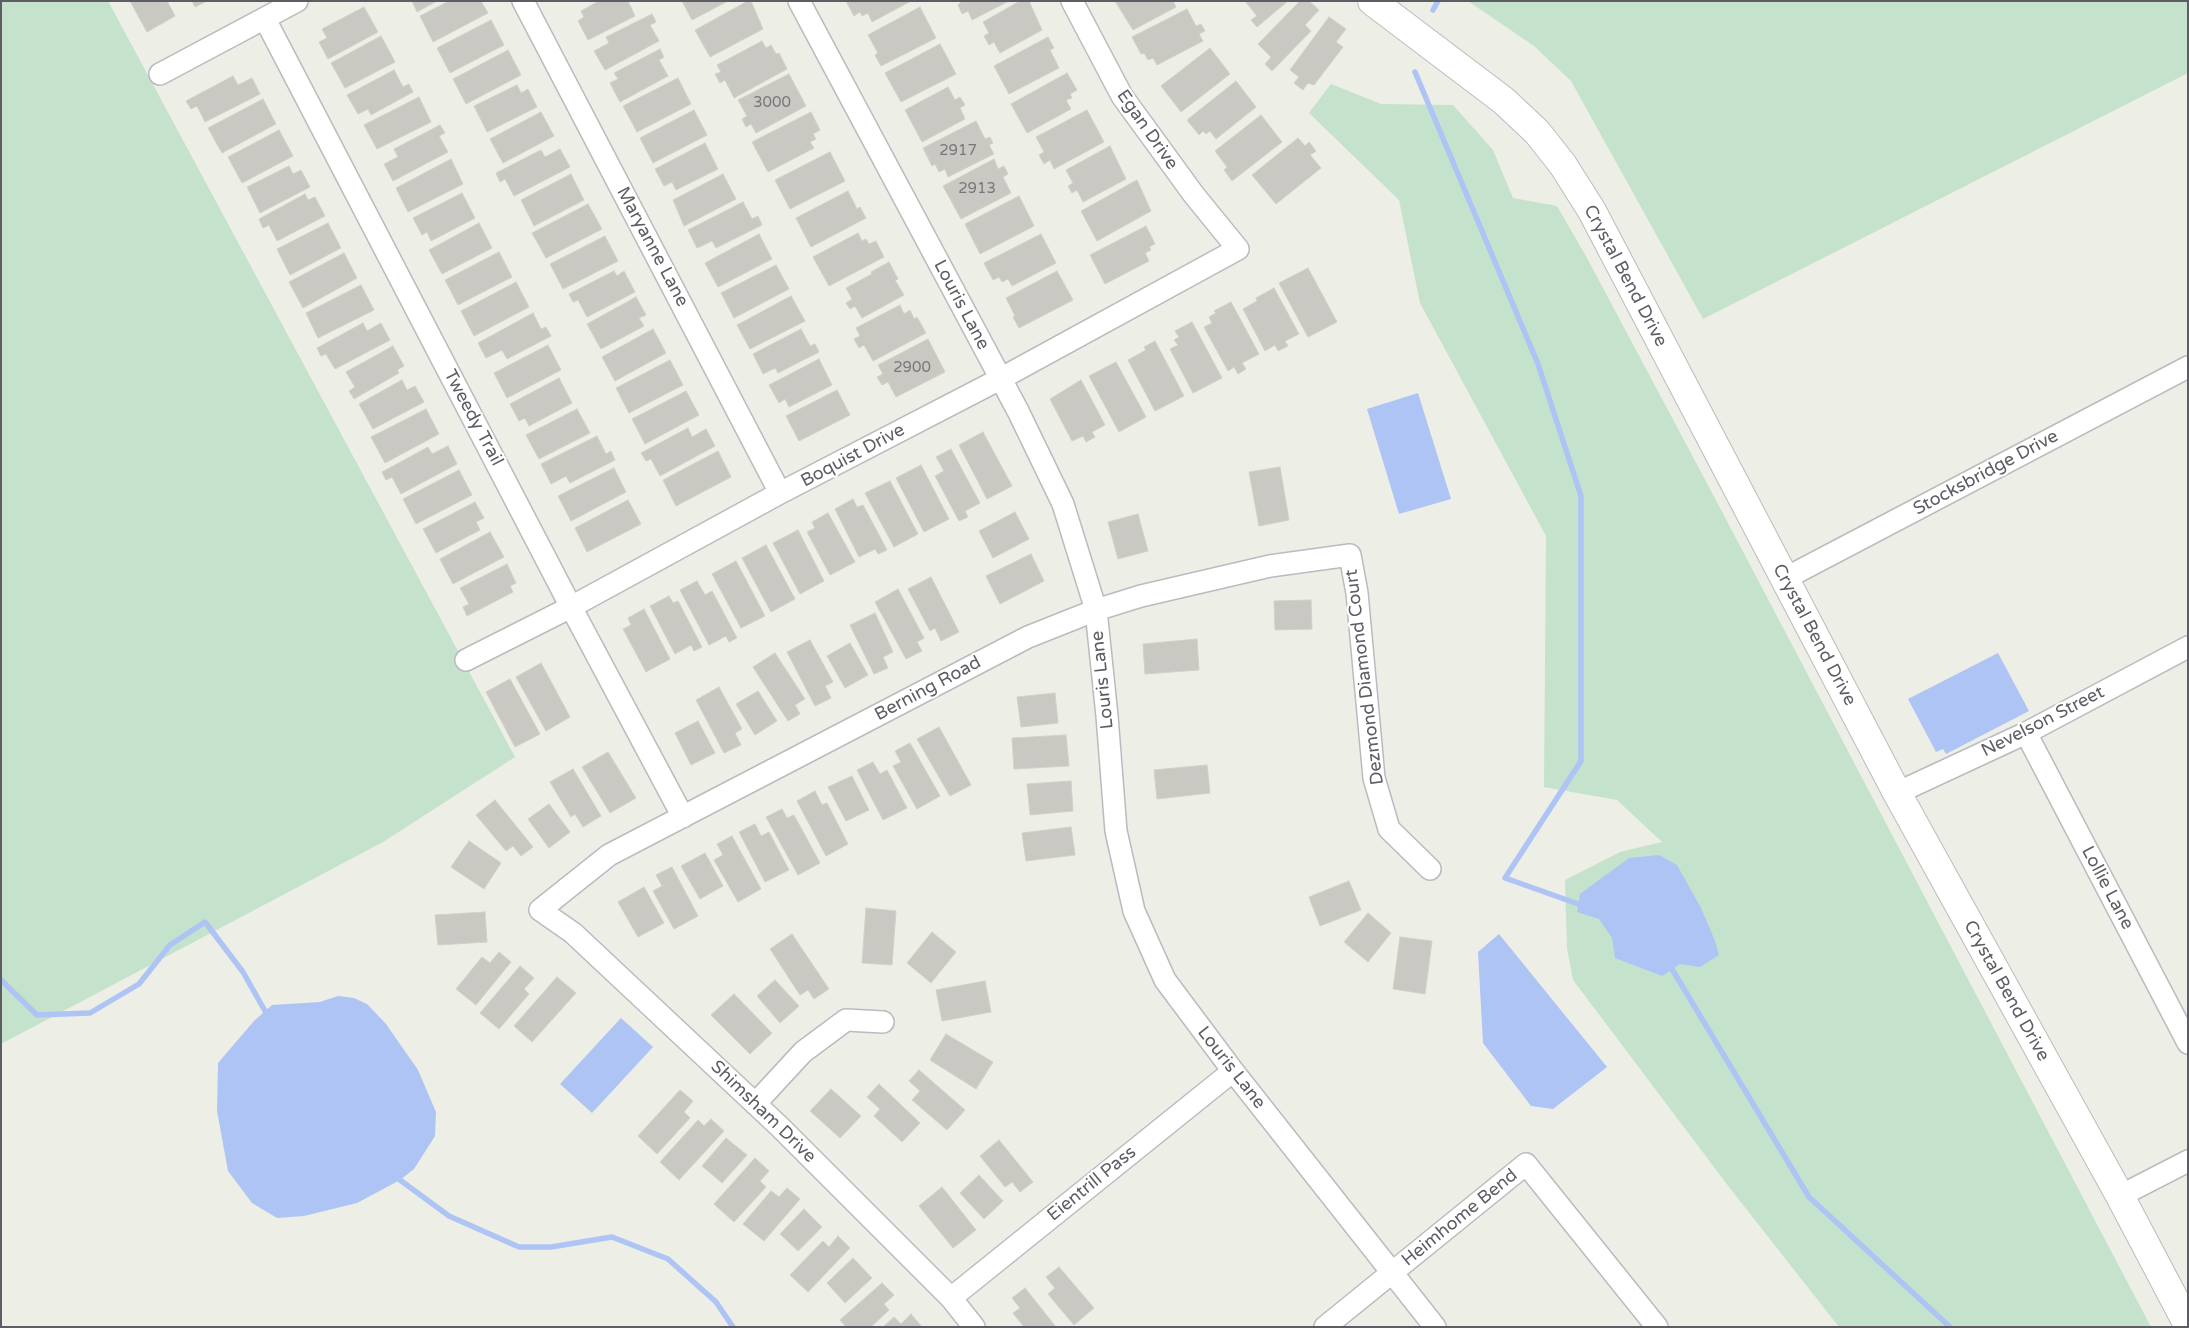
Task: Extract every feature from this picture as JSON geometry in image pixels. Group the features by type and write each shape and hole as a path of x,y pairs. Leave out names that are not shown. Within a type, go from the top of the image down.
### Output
{"street":[{"path":"160,74 297,1"},
{"name":"Maryanne Lane","path":"523,1 780,493"},
{"name":"Louris Lane","path":"799,1 1000,379 1063,504 1096,610 1116,831 1134,911 1165,980 1233,1071 1434,1327"},
{"name":"Egan Drive","path":"1072,1 1122,96 1194,195 1238,249"},
{"name":"Crystal Bend Drive","path":"1372,1 1504,101 1537,132 1563,165 1592,211 1897,793 2120,1196 2188,1325"},
{"name":"Tweedy Trail","path":"265,18 571,607 683,817"},
{"name":"Boquist Drive","path":"466,660 571,607 780,493 1000,379 1238,249"},
{"name":"Stocksbridge Drive","path":"1784,579 2188,367"},
{"name":"Berning Road","path":"540,910 609,855 1028,637 1096,610 1141,596 1270,566 1350,556"},
{"name":"Dezmond Diamond Court","path":"1350,556 1356,593 1374,778 1389,830 1430,869"},
{"name":"Nevelson Street","path":"1897,793 2026,733 2188,647"},
{"name":"Lollie Lane","path":"2026,733 2188,1043"},
{"name":"Shimsham Drive","path":"540,910 573,933 755,1104 951,1298 974,1327"},
{"path":"755,1104 803,1052 846,1020 883,1022"},
{"name":"Eientrill Pass","path":"951,1298 1233,1071"},
{"path":"2120,1196 2188,1160"},
{"name":"Heimhome Bend","path":"1325,1327 1526,1164 1657,1327"}],"green space":[{"path":"1,1 108,1 515,757 383,842 1,1044"},
{"path":"1468,1 2188,1 2188,73 1703,319 1571,81 1534,46"},
{"path":"1331,84 1381,104 1453,105 1493,150 1513,198 1557,206 1587,258 1719,506 2151,1327 1839,1327 1729,1187 1573,980 1567,948 1565,880 1620,852 1662,842 1617,800 1544,787 1546,536 1420,303 1399,200 1309,113"}],"water":[{"path":"1418,393 1451,499 1399,514 1367,409"},
{"path":"1998,653 2029,711 1946,754 1943,749 1936,752 1908,699"},
{"path":"1659,855 1677,865 1701,908 1719,955 1700,967 1680,964 1662,976 1615,958 1612,938 1599,919 1577,912 1580,894 1629,858"},
{"path":"1499,934 1607,1067 1553,1109 1531,1106 1483,1043 1478,952"},
{"path":"338,996 354,998 367,1004 386,1024 418,1070 436,1112 435,1136 414,1169 400,1180 357,1203 304,1216 277,1218 252,1203 228,1171 217,1111 218,1063 254,1021 272,1005 320,1002"},
{"path":"621,1018 653,1047 592,1113 560,1084"}],"building":[{"path":"130,1 167,1 175,16 147,32"},
{"path":"192,1 207,1 195,7"},
{"path":"412,1 437,1 417,12"},
{"path":"449,1 481,1 488,13 433,42 420,16"},
{"path":"599,1 628,1 635,16 588,40 578,21 584,17 581,11"},
{"path":"682,1 728,1 692,20"},
{"path":"751,1 763,29 710,57 695,30"},
{"path":"846,1 911,1 872,22 868,13 862,16 860,12 854,16"},
{"path":"962,1 1009,1 972,20 968,11 962,14 958,5"},
{"path":"1020,1 1029,1 1042,30 1000,53 994,42 989,45 984,36 989,33 983,22"},
{"path":"1115,1 1173,1 1176,7 1133,30"},
{"path":"1245,1 1288,1 1257,27 1251,20 1257,16"},
{"path":"1300,1 1309,1 1319,10 1305,25 1311,31 1272,71 1265,64 1271,57 1258,44"},
{"path":"364,7 378,32 328,59 319,42 327,38 322,29"},
{"path":"920,7 936,38 881,66 875,55 878,53 868,35"},
{"path":"1187,9 1196,26 1201,24 1205,31 1199,34 1203,41 1157,65 1153,58 1148,60 1144,53 1141,54 1132,37"},
{"path":"652,14 656,22 650,25 659,41 605,70 594,51 609,43 606,37"},
{"path":"1329,17 1346,29 1336,42 1343,47 1314,85 1308,83 1303,90 1294,83 1299,77 1290,70"},
{"path":"491,20 504,45 450,73 437,48"},
{"path":"381,36 395,62 345,88 331,63"},
{"path":"1048,37 1054,48 1050,50 1059,68 1009,94 994,66"},
{"path":"762,41 766,48 771,45 776,54 779,53 787,69 734,98 725,80 720,83 715,74 721,72 717,65"},
{"path":"940,44 956,74 901,102 885,73"},
{"path":"1210,48 1230,74 1181,112 1161,86"},
{"path":"660,49 664,57 659,60 668,76 620,102 610,83 618,79 614,73"},
{"path":"508,50 521,75 466,104 453,79"},
{"path":"394,70 403,87 409,84 413,92 371,115 368,109 358,114 347,95"},
{"path":"1067,73 1077,90 1070,94 1072,98 1066,100 1071,109 1027,133 1011,104"},
{"path":"789,74 806,106 756,133 751,124 746,127 742,119 747,116 738,100"},
{"path":"233,76 238,85 252,78 260,94 205,122 197,106 191,109 186,101"},
{"path":"678,78 691,104 637,132 623,106"},
{"path":"1236,81 1256,107 1216,139 1210,131 1206,134 1203,131 1199,135 1187,120"},
{"path":"517,85 521,93 528,89 537,107 487,132 474,106"},
{"path":"948,87 955,100 960,97 965,105 960,108 965,119 922,142 905,110"},
{"path":"419,97 431,122 377,149 364,125"},
{"path":"263,99 276,124 222,153 208,128"},
{"path":"694,110 707,135 653,163 640,138"},
{"path":"1087,110 1104,142 1054,169 1050,160 1044,164 1039,155 1044,152 1036,137"},
{"path":"541,112 554,136 503,163 490,139"},
{"path":"811,112 820,130 813,134 816,139 810,142 814,148 768,172 752,142"},
{"path":"1261,115 1282,142 1232,181 1224,170 1227,167 1215,151"},
{"path":"976,121 985,139 990,137 993,143 989,145 994,154 948,177 945,169 939,172 935,164 932,166 923,148"},
{"path":"440,125 445,133 439,136 448,152 393,181 384,164 398,157 394,149"},
{"path":"279,130 293,156 242,183 228,157"},
{"path":"1298,138 1305,146 1309,142 1316,151 1310,155 1321,168 1276,204 1252,175"},
{"path":"705,143 718,169 676,190 672,182 664,186 655,169"},
{"path":"1110,146 1126,179 1083,202 1077,190 1072,193 1068,186 1073,183 1066,170"},
{"path":"560,149 570,167 514,196 505,179 500,182 496,173 541,150 545,157"},
{"path":"830,152 845,181 790,209 775,180"},
{"path":"451,159 463,184 408,212 396,188"},
{"path":"994,159 998,169 1004,166 1008,174 1003,177 1011,193 961,219 943,186"},
{"path":"289,166 293,174 301,170 310,187 260,213 247,187"},
{"path":"571,174 584,200 534,226 521,200"},
{"path":"723,174 736,199 684,226 673,200"},
{"path":"1137,180 1151,211 1097,241 1081,211"},
{"path":"848,191 857,209 860,207 866,218 811,247 796,218"},
{"path":"462,193 475,218 431,241 427,232 422,235 413,218"},
{"path":"305,194 308,200 315,197 325,216 277,241 269,225 263,228 259,219"},
{"path":"1019,196 1034,226 980,254 965,224"},
{"path":"743,202 752,219 758,216 762,225 716,248 712,241 697,248 688,230"},
{"path":"588,204 602,229 546,258 532,233"},
{"path":"328,223 341,248 290,275 277,249"},
{"path":"479,223 492,248 442,274 429,250"},
{"path":"1146,226 1155,244 1149,247 1151,250 1145,253 1149,261 1105,284 1090,255"},
{"path":"858,233 862,241 866,239 869,244 876,241 884,257 829,286 813,257"},
{"path":"759,234 772,259 718,287 705,263"},
{"path":"1041,234 1056,263 1012,286 1008,279 1002,282 999,277 993,280 984,263"},
{"path":"605,236 618,261 563,289 550,264"},
{"path":"499,252 512,277 458,305 445,280"},
{"path":"344,253 357,278 303,308 289,282"},
{"path":"889,262 898,279 895,280 904,295 862,318 855,306 850,309 846,303 852,299 846,288"},
{"path":"776,265 789,289 734,318 721,293"},
{"path":"1308,268 1337,322 1308,337 1279,283"},
{"path":"614,271 617,276 624,271 635,292 587,317 578,300 573,302 569,294"},
{"path":"1057,271 1073,300 1019,328 1006,298"},
{"path":"516,282 529,307 474,336 461,311"},
{"path":"361,285 374,310 318,338 306,313"},
{"path":"1274,288 1299,334 1285,341 1288,346 1278,351 1275,345 1265,351 1243,309 1257,301 1256,298"},
{"path":"791,296 805,321 750,349 737,325"},
{"path":"636,297 646,315 639,318 644,326 601,349 587,324"},
{"path":"1231,302 1259,354 1242,363 1246,369 1238,374 1234,367 1228,371 1204,327 1212,323 1209,317 1216,313 1214,311"},
{"path":"900,305 904,314 910,310 914,319 917,317 926,333 873,361 864,345 859,348 854,339 860,336 856,328"},
{"path":"533,313 541,329 546,327 551,336 507,359 502,350 486,358 478,343"},
{"path":"1192,322 1222,378 1193,393 1170,349 1178,345 1174,340 1179,337 1175,331"},
{"path":"363,323 367,331 381,323 390,340 335,369 326,354 321,356 317,348"},
{"path":"653,329 666,353 615,381 602,357"},
{"path":"801,329 810,346 815,344 819,352 778,373 775,368 763,374 753,354"},
{"path":"928,339 945,372 896,397 888,382 882,385 877,377 883,374 878,365"},
{"path":"1155,341 1184,396 1155,411 1128,360 1146,350 1144,347"},
{"path":"548,345 561,370 507,398 494,373"},
{"path":"393,346 404,366 397,370 399,373 354,399 349,391 355,387 346,372"},
{"path":"819,359 832,385 789,407 785,399 779,403 769,385"},
{"path":"670,360 683,385 629,413 616,388"},
{"path":"1116,362 1146,417 1119,432 1089,376"},
{"path":"559,378 572,403 529,426 525,418 519,421 510,404"},
{"path":"402,380 407,390 415,386 424,402 373,429 359,404"},
{"path":"1081,380 1105,425 1092,432 1095,437 1086,442 1083,436 1072,441 1050,399"},
{"path":"837,390 850,415 799,441 786,416"},
{"path":"686,391 699,415 645,444 632,419"},
{"path":"426,409 439,434 385,463 371,437"},
{"path":"577,409 590,433 539,459 526,435"},
{"path":"688,428 692,437 706,429 715,446 660,476 651,459 646,461 641,453"},
{"path":"983,432 1012,486 987,499 959,445"},
{"path":"597,436 606,454 611,451 615,460 570,483 566,476 551,484 541,464"},
{"path":"448,446 457,464 401,494 392,477 386,480 382,472 428,447 432,454"},
{"path":"951,449 980,503 965,511 968,517 959,521 935,476 944,471 936,457"},
{"path":"718,451 731,477 676,506 663,480"},
{"path":"921,465 949,519 924,532 896,478"},
{"path":"1280,467 1289,520 1259,526 1249,472"},
{"path":"614,468 626,492 571,521 558,496"},
{"path":"459,470 472,495 416,524 403,499"},
{"path":"890,481 918,534 894,547 865,493"},
{"path":"853,499 857,507 863,505 887,550 878,554 875,549 859,557 835,509"},
{"path":"628,500 641,524 587,552 575,528"},
{"path":"475,502 484,518 476,522 480,530 436,553 423,529"},
{"path":"1015,512 1029,539 993,558 979,531"},
{"path":"828,513 855,562 830,575 807,532 815,528 812,522"},
{"path":"1138,514 1148,551 1118,559 1108,522"},
{"path":"798,530 824,581 800,594 773,543"},
{"path":"490,532 504,557 453,584 440,559"},
{"path":"766,545 795,599 771,612 742,558"},
{"path":"1031,554 1044,581 1000,604 986,576"},
{"path":"736,561 765,616 741,628 712,574"},
{"path":"507,564 516,583 510,586 513,592 467,616 463,607 469,604 460,588"},
{"path":"931,577 959,632 941,641 935,628 930,631 908,589"},
{"path":"697,581 705,595 712,591 737,638 729,642 726,636 709,645 680,590"},
{"path":"898,589 924,638 917,642 922,651 906,659 875,602"},
{"path":"669,596 673,603 678,601 702,647 694,651 691,645 675,654 650,606"},
{"path":"1311,600 1312,629 1275,630 1274,601"},
{"path":"644,609 670,659 646,672 623,629 631,625 628,618"},
{"path":"875,613 893,652 883,657 888,668 874,674 850,625"},
{"path":"1197,639 1199,670 1145,674 1143,644"},
{"path":"810,640 833,682 825,686 831,698 815,706 787,652"},
{"path":"850,643 868,675 845,688 827,656"},
{"path":"775,653 805,699 795,705 800,714 788,721 753,667"},
{"path":"541,663 570,717 546,731 516,677"},
{"path":"510,679 540,734 515,747 486,692"},
{"path":"719,687 742,729 735,733 741,745 724,753 696,700"},
{"path":"758,691 777,721 755,735 736,704"},
{"path":"1055,693 1058,723 1021,727 1017,697"},
{"path":"698,721 715,753 691,765 675,733"},
{"path":"939,727 971,785 950,796 917,739"},
{"path":"1066,735 1069,766 1014,769 1012,738"},
{"path":"910,743 940,796 917,809 893,766 901,762 895,751"},
{"path":"608,752 636,798 610,813 582,767"},
{"path":"873,762 880,774 887,770 907,808 883,820 857,770"},
{"path":"1207,765 1210,793 1157,799 1154,770"},
{"path":"573,769 601,816 583,827 575,814 571,817 550,782"},
{"path":"852,776 869,810 846,821 828,787"},
{"path":"1071,781 1073,811 1030,815 1027,784"},
{"path":"815,791 822,805 827,803 848,844 826,856 797,801"},
{"path":"495,800 533,847 521,856 513,846 506,851 476,815"},
{"path":"549,804 570,832 549,848 528,819"},
{"path":"782,809 787,818 794,815 820,863 798,875 766,817"},
{"path":"755,824 761,836 769,832 789,870 765,882 739,832"},
{"path":"1071,827 1075,855 1026,861 1022,833"},
{"path":"732,836 761,889 738,902 714,860 723,855 717,844"},
{"path":"469,841 501,863 484,889 451,867"},
{"path":"705,853 723,886 700,899 681,866"},
{"path":"672,867 698,916 674,929 653,891 664,885 662,886 656,875"},
{"path":"1349,881 1361,910 1320,926 1309,897"},
{"path":"644,887 664,923 638,937 618,902"},
{"path":"866,908 896,911 892,965 862,963"},
{"path":"485,912 487,942 438,945 435,915"},
{"path":"1368,913 1391,933 1368,962 1344,942"},
{"path":"932,932 956,952 931,983 907,963"},
{"path":"792,934 829,989 814,999 808,990 800,995 770,949"},
{"path":"1400,937 1432,941 1425,994 1393,989"},
{"path":"499,952 511,962 476,1005 456,989 482,957 490,963"},
{"path":"520,966 534,978 524,989 529,994 499,1029 480,1013"},
{"path":"557,977 576,993 532,1042 514,1026"},
{"path":"775,980 799,1006 780,1023 757,996"},
{"path":"985,981 991,1012 942,1021 936,990"},
{"path":"734,994 772,1033 750,1054 711,1015"},
{"path":"946,1034 993,1062 976,1089 930,1060"},
{"path":"919,1070 965,1110 947,1130 912,1100 920,1091 909,1081"},
{"path":"879,1084 920,1123 902,1142 874,1116 880,1109 867,1097"},
{"path":"831,1089 861,1116 840,1138 810,1111"},
{"path":"680,1090 693,1101 684,1112 690,1118 657,1154 638,1136"},
{"path":"711,1119 724,1131 679,1180 660,1162 698,1120 704,1126"},
{"path":"726,1138 747,1155 722,1183 702,1166"},
{"path":"999,1140 1033,1182 1020,1192 1012,1182 1005,1187 980,1156"},
{"path":"755,1158 769,1171 760,1181 766,1187 734,1222 714,1204"},
{"path":"979,1175 1003,1201 984,1219 960,1193"},
{"path":"942,1187 976,1230 953,1248 919,1206"},
{"path":"787,1188 800,1199 764,1241 743,1224 771,1191 779,1197"},
{"path":"804,1209 822,1227 798,1251 780,1234"},
{"path":"838,1236 850,1248 808,1292 790,1275 823,1241 829,1247"},
{"path":"853,1258 872,1278 845,1303 827,1283"},
{"path":"1059,1267 1094,1308 1074,1325 1048,1294 1055,1288 1046,1277"},
{"path":"882,1283 894,1295 884,1304 889,1310 871,1327 846,1327 840,1320"},
{"path":"1025,1288 1056,1327 1024,1327 1013,1313 1020,1308 1012,1298"},
{"path":"911,1314 922,1327 883,1327 894,1317 901,1324"}],"waterway":[{"path":"1433,10 1438,1"},
{"path":"1415,72 1538,364 1581,496 1581,761 1505,878 1584,906"},
{"path":"1,980 37,1015 90,1013 139,984 170,945 205,922 243,972 269,1018"},
{"path":"1669,964 1809,1197 1950,1327"},
{"path":"395,1175 449,1216 519,1247 551,1247 612,1237 668,1259 716,1302 733,1327"}]}
